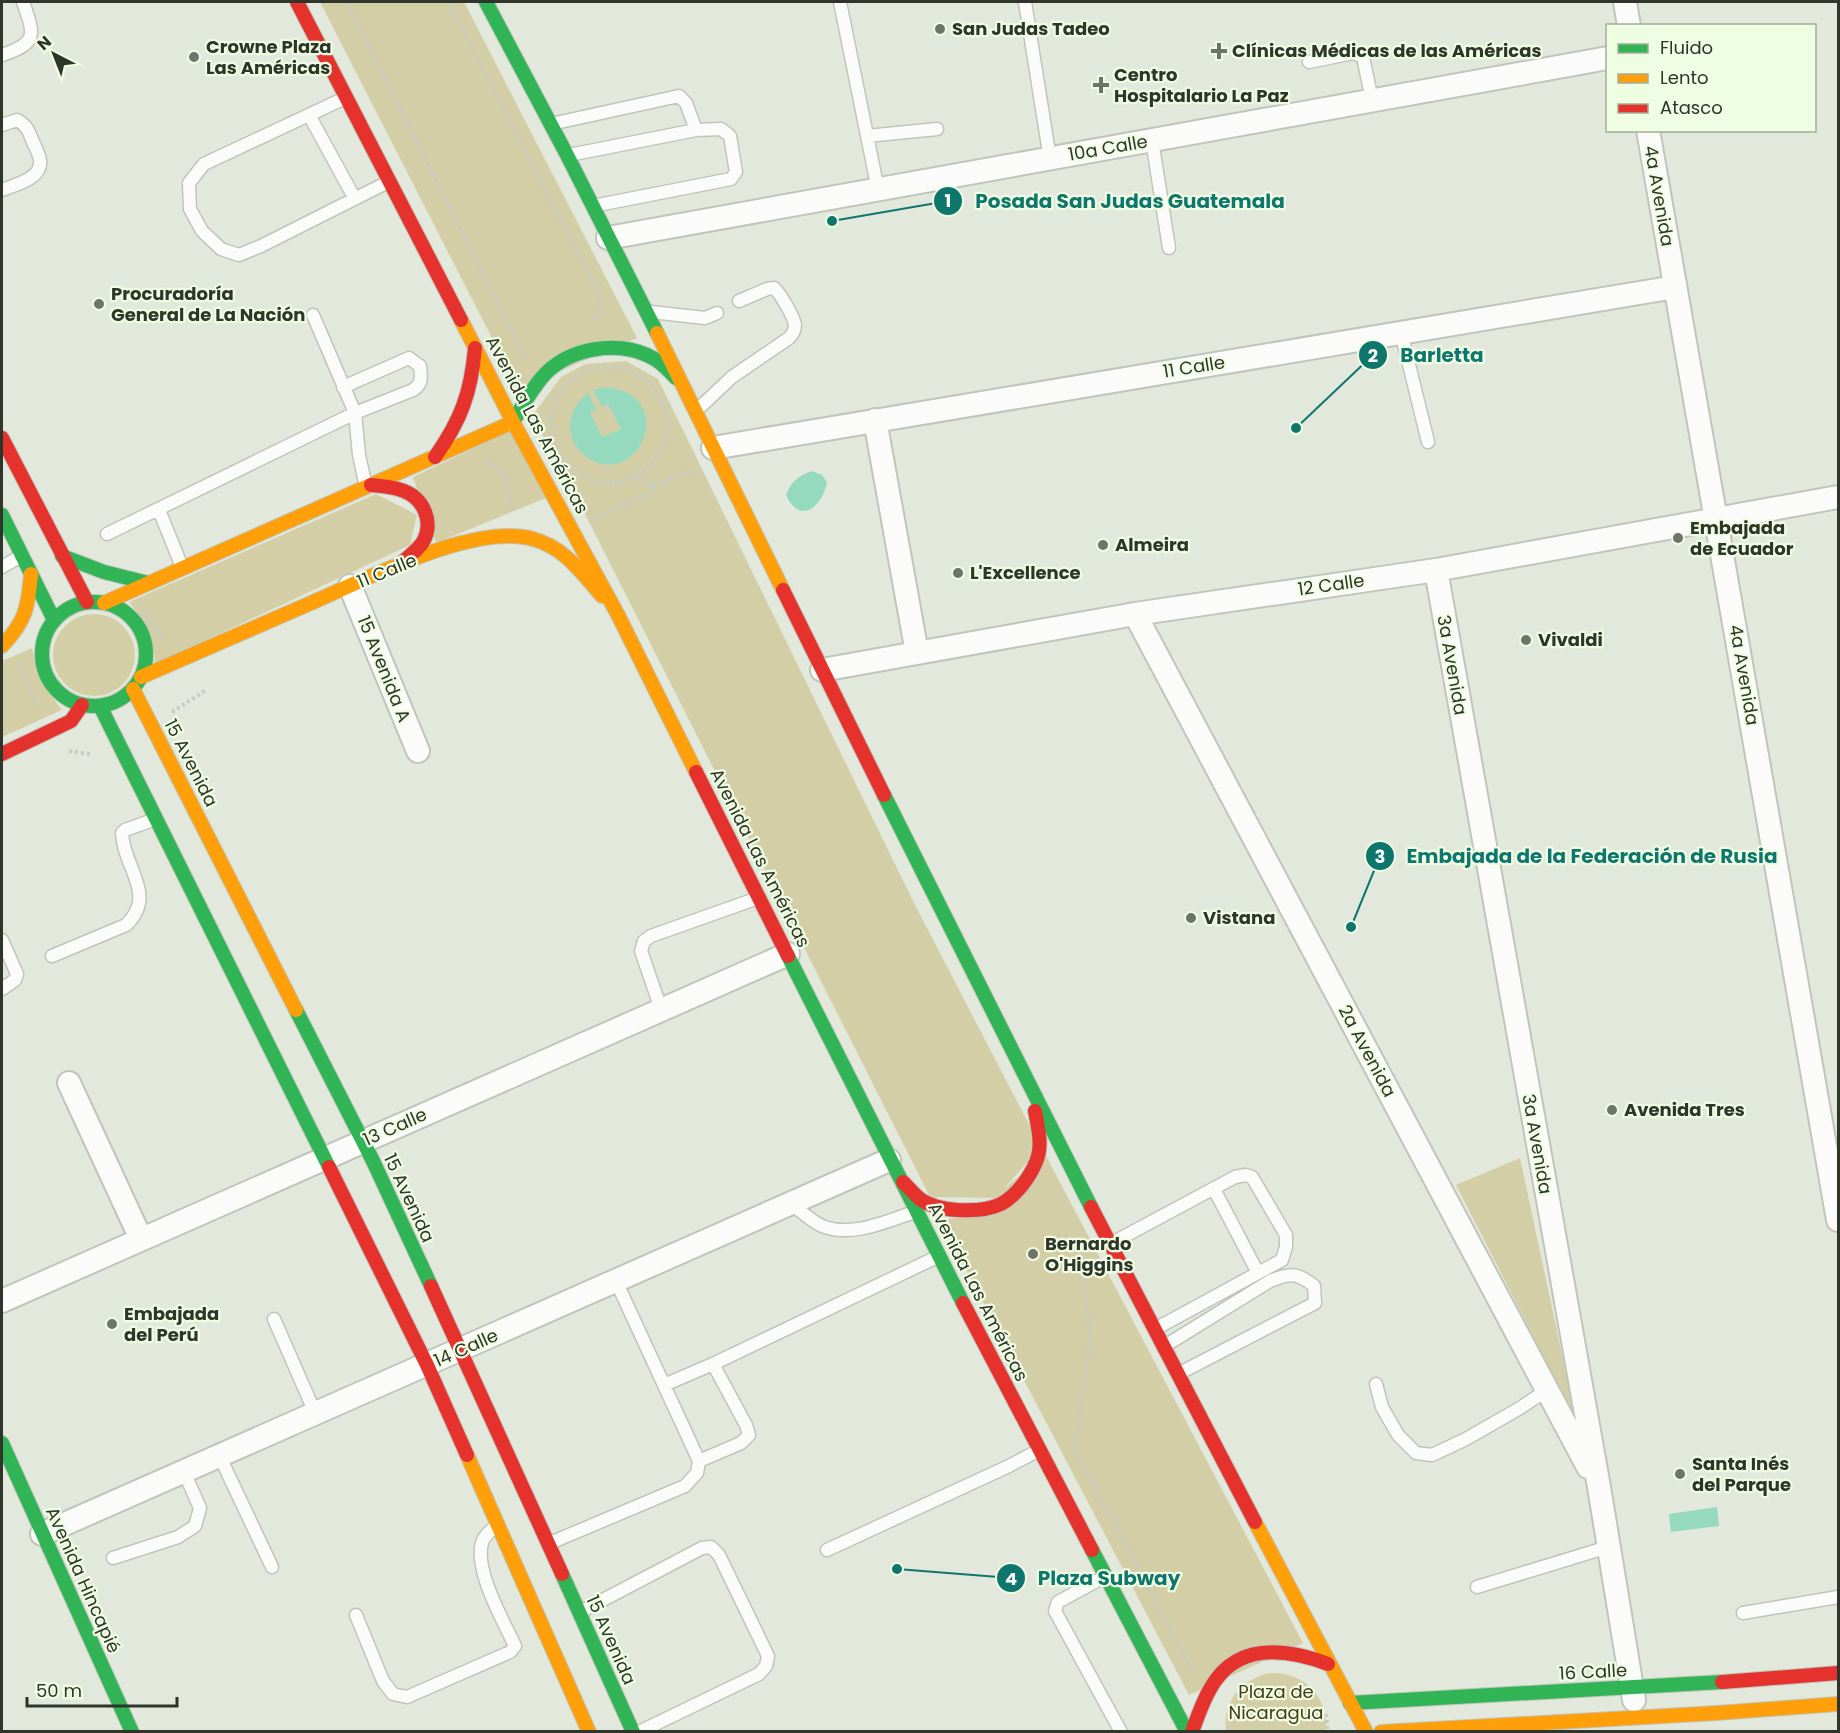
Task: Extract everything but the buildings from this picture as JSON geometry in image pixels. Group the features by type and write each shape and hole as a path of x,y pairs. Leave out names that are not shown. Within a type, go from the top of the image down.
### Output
{"main road":[{"name":"Avenida Las Américas","path":"297,2 513,422 618,615 938,1256 1187,1731"},
{"path":"486,2 567,155 697,411 822,670 1032,1092 1328,1664 1366,1731"},
{"path":"104,603 513,422 535,377 581,352 613,347 639,352 659,362 682,383"},
{"path":"435,457 455,430 466,406 472,383 475,348"},
{"path":"2,438 87,602"},
{"path":"368,486 394,486 407,491 422,503 428,518 427,535 419,548 398,566"},
{"path":"2,515 31,574 51,625 42,648 43,667 51,684 64,698 82,705 100,706 118,700 133,689 141,677 146,662 146,646 141,630 132,618 119,608 104,603 87,602 69,608 51,625 2,648"},
{"name":"11 Calle","path":"141,677 398,566 481,539 519,535 551,545 581,572 618,615"},
{"path":"62,556 121,579 148,583"},
{"path":"2,648 15,632 28,607 31,574"},
{"name":"15 Avenida","path":"133,689 363,1141 549,1543 633,1731"},
{"path":"2,754 71,721 82,705"},
{"path":"100,706 427,1365 589,1731"},
{"path":"894,1168 920,1199 944,1210 971,1210 999,1205 1015,1194 1037,1161 1040,1141 1032,1092"},
{"name":"Avenida Hincapié","path":"2,1443 132,1731"},
{"path":"1192,1731 1204,1699 1217,1678 1236,1662 1254,1654 1273,1651 1293,1653 1328,1664"},
{"name":"16 Calle","path":"1350,1703 1632,1688 1839,1673"},
{"path":"1381,1731 1637,1718 1721,1722 1839,1704"}],"street":[{"path":"1625,2 1629,24"},
{"name":"10a Calle","path":"608,238 1606,58"},
{"name":"4a Avenida","path":"1648,132 1839,1220"},
{"name":"11 Calle","path":"713,448 1675,287"},
{"path":"875,420 917,653"},
{"name":"12 Calle","path":"822,670 1135,614 1436,570 1839,497"},
{"name":"3a Avenida","path":"1436,570 1599,1487 1637,1718"},
{"name":"15 Avenida A","path":"350,586 418,751"},
{"name":"2a Avenida","path":"1135,614 1599,1487"},
{"name":"13 Calle","path":"2,1301 788,954"},
{"path":"69,1083 141,1239"},
{"name":"14 Calle","path":"42,1534 791,1204 894,1168"},
{"path":"1713,1683 1721,1722"}],"lane":[{"path":"2,55 20,49 28,42 32,33 23,2"},
{"path":"840,2 878,189"},
{"path":"1025,2 1050,159"},
{"path":"1309,62 1353,53 1359,54 1363,57 1372,100"},
{"path":"550,124 679,96 686,103 696,130"},
{"path":"346,98 204,164 189,183 190,209 202,231 221,249 238,255 261,246 389,181"},
{"path":"309,115 355,199"},
{"path":"2,125 17,120 24,123 40,164 38,170 28,180 2,190"},
{"path":"567,155 696,130 721,129 730,136 736,172 731,179 592,206"},
{"path":"867,136 938,129"},
{"path":"1152,140 1169,248"},
{"path":"697,411 732,377 789,338 794,331 795,325 779,292 774,288 740,301"},
{"path":"646,311 705,318 717,313"},
{"path":"312,315 355,413 359,455 368,486"},
{"path":"1401,333 1428,442"},
{"path":"107,534 355,413 417,388 421,377 420,366 409,358 343,387"},
{"path":"159,510 182,568"},
{"path":"2,567 22,556"},
{"path":"52,956 126,925 134,918 141,896 122,833 156,819"},
{"path":"661,1009 641,951 644,941 651,936 759,897"},
{"path":"2,940 17,974 15,980 2,989"},
{"path":"1110,1244 1241,1176 1252,1177 1286,1235 1286,1247 1282,1260 1154,1330"},
{"path":"1214,1189 1258,1273"},
{"path":"791,1204 821,1226 842,1231 861,1229 916,1212"},
{"path":"664,1385 713,1364 938,1256"},
{"path":"1163,1347 1270,1281 1286,1275 1305,1278 1314,1286 1315,1303 1177,1374"},
{"path":"549,1543 685,1486 697,1473 699,1461 616,1281"},
{"path":"274,1319 316,1415"},
{"path":"699,1461 741,1443 749,1435 746,1425 713,1364"},
{"path":"1376,1384 1382,1407 1398,1435 1416,1453 1432,1455 1466,1439 1547,1390"},
{"path":"827,1550 1009,1466 1040,1449"},
{"path":"220,1457 272,1567"},
{"path":"113,1558 178,1537 195,1526 200,1508 184,1472"},
{"path":"356,1615 383,1681 393,1694 407,1697 510,1652 515,1646 496,1605 480,1561 483,1541 487,1533 497,1525"},
{"path":"579,1613 702,1548 711,1547 719,1554 768,1656 766,1666 759,1674 639,1731"},
{"path":"1477,1587 1608,1547"},
{"path":"1106,1576 1058,1602 1055,1611 1121,1731"},
{"path":"1743,1613 1839,1597"}],"path":[{"path":"346,2 535,377 555,403"},
{"path":"448,2 601,297 599,314 588,325"},
{"path":"621,368 646,379 655,389 662,400 668,427 661,453 654,463 638,476 623,482 598,483 575,474 566,466 553,443 550,430 555,403 561,391 571,381 594,369 621,368"},
{"path":"638,476 647,484 654,486 661,485 684,471 696,472 703,476"},
{"path":"128,592 166,641 185,645 190,656"},
{"path":"152,726 206,690"},
{"path":"1081,1245 1090,1340 1075,1450 1189,1665 1196,1671"},
{"path":"1325,1708 1328,1731"}],"green space":[{"path":"320,2 464,2 637,338 518,389"},
{"path":"626,361 658,379 915,905 1033,1132 1030,1159 996,1198 930,1197 584,512 532,416 561,377 585,364"},
{"path":"510,431 546,498 436,543 413,477"},
{"path":"376,494 417,515 410,545 155,664 151,637 141,617 129,602"},
{"path":"94,614 110,617 123,626 132,639 135,655 132,671 123,684 110,693 94,696 78,693 65,684 56,671 53,655 56,639 65,626 78,617"},
{"path":"32,648 41,682 62,710 2,737 2,661"},
{"path":"1045,1154 1303,1643 1189,1695 940,1220 972,1216"},
{"path":"1520,1158 1576,1420 1456,1185"},
{"name":"Plaza de Nicaragua","path":"1269,1673 1293,1676 1311,1688 1323,1707 1326,1731 1226,1731 1230,1702 1250,1681"}],"shaded area":[{"path":"605,387 628,393 641,405 646,421 644,437 636,451 624,461 608,465 590,459 580,451 574,442 570,428 571,416 588,393 596,409 590,413 602,437 621,429 608,404 602,407 593,390"},
{"path":"812,471 822,475 827,482 821,499 816,505 804,511 792,504 786,495 796,480"},
{"path":"1717,1507 1719,1526 1671,1532 1669,1514"}],"traffic: fast":[{"path":"486,2 657,333"},
{"path":"513,422 542,377 557,364 581,352 608,348 635,351 655,359 676,378"},
{"path":"2,515 54,620"},
{"path":"62,556 104,572 148,583"},
{"path":"94,602 114,606 131,617 142,634 146,654 142,674 131,691 114,702 94,706 74,702 57,691 46,674 42,654 46,634 57,617 74,606 94,602"},
{"path":"100,706 329,1167"},
{"path":"884,795 1091,1207"},
{"path":"788,956 963,1303"},
{"path":"296,1010 373,1161 431,1286"},
{"path":"2,1443 132,1732"},
{"path":"1092,1550 1187,1732"},
{"path":"562,1574 633,1732"},
{"path":"1350,1703 1722,1682"}],"traffic: slow":[{"path":"461,320 513,422 618,615 696,772"},
{"path":"657,333 783,590"},
{"path":"104,603 513,422"},
{"path":"141,677 417,557 480,539 508,536 533,539 544,543 572,562 602,596"},
{"path":"2,646 21,621 29,596 31,574"},
{"path":"133,689 296,1010"},
{"path":"467,1455 589,1732"},
{"path":"1255,1522 1366,1732"},
{"path":"1381,1732 1838,1704"}],"traffic: jam":[{"path":"297,2 461,320"},
{"path":"435,457 452,431 463,406 471,379 475,348"},
{"path":"2,438 87,602"},
{"path":"371,485 404,491 417,500 425,512 427,527 423,542 399,565"},
{"path":"783,590 884,795"},
{"path":"2,754 71,721 82,705"},
{"path":"696,772 788,956"},
{"path":"903,1182 920,1199 937,1207 971,1210 1001,1204 1022,1186 1036,1162 1040,1143 1035,1111"},
{"path":"329,1167 427,1365 467,1455"},
{"path":"1091,1207 1255,1522"},
{"path":"431,1286 562,1574"},
{"path":"963,1303 1092,1550"},
{"path":"1192,1732 1210,1689 1233,1663 1247,1656 1279,1652 1328,1664"},
{"path":"1722,1682 1838,1673"}],"place":[{"name":"San Judas Tadeo","path":"940,29"},
{"name":"Clínicas Médicas de las Américas","path":"1219,51"},
{"name":"Crowne Plaza Las Américas","path":"194,57"},
{"name":"Centro Hospitalario La Paz","path":"1101,85"},
{"name":"Posada San Judas Guatemala","path":"832,221"},
{"name":"Procuradoría General de La Nación","path":"99,304"},
{"name":"Barletta","path":"1296,428"},
{"name":"Embajada de Ecuador","path":"1678,538"},
{"name":"Almeira","path":"1103,545"},
{"name":"L'Excellence","path":"958,573"},
{"name":"Vivaldi","path":"1526,640"},
{"name":"Vistana","path":"1191,918"},
{"name":"Embajada de la Federación de Rusia","path":"1351,927"},
{"name":"Avenida Tres","path":"1612,1110"},
{"name":"Bernardo O'Higgins","path":"1033,1254"},
{"name":"Embajada del Perú","path":"112,1324"},
{"name":"Santa Inés del Parque","path":"1680,1474"},
{"name":"Plaza Subway","path":"897,1569"}]}
